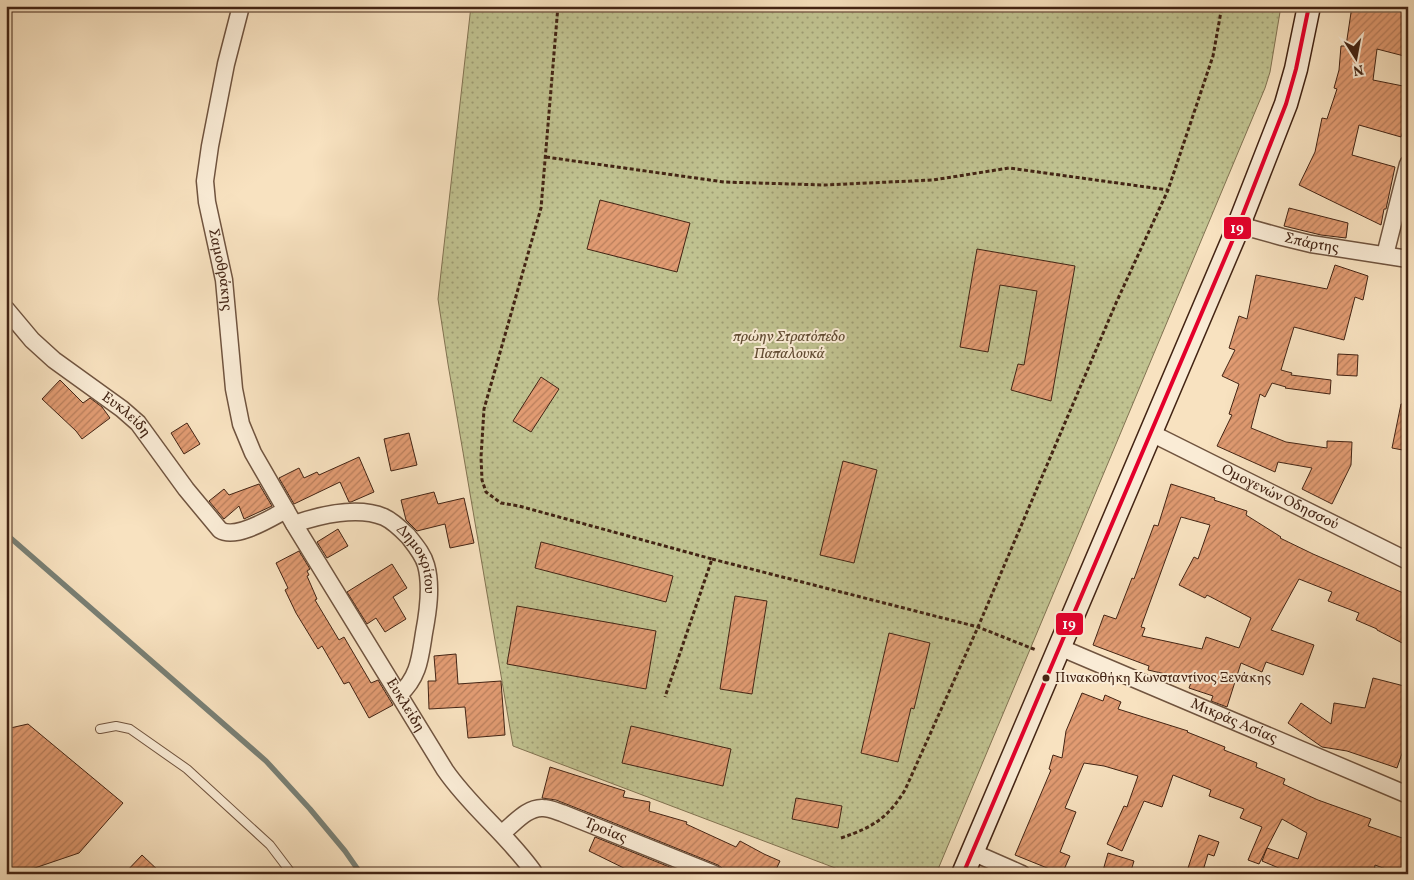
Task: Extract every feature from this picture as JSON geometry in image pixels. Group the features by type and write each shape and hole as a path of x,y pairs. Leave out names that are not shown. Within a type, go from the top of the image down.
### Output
{"main road":[{"path":"963,874 1239,225 1288,97 1309,6"}],"street":[{"name":"Σαμοθράκης","path":"241,6 226,64 210,146 206,172 207,202 223,274 234,389 241,424 253,454 294,524"},
{"path":"1385,256 1408,164"},
{"name":"Σπάρτης","path":"1239,225 1311,244 1408,259"},
{"name":"Ευκλείδη","path":"6,309 32,340 54,360 122,408 138,423 186,489 220,530 228,533 244,530 286,510"},
{"name":"Ομογενών Οδησσού","path":"1151,433 1408,561"},
{"name":"Δημοκρίτου","path":"294,524 340,513 380,516 387,518 398,526 423,555 429,580 425,627 414,677 408,687 399,695"},
{"name":"Ευκλείδη","path":"294,524 450,777 471,802 516,848 535,874"},
{"name":"Μικράς Ασίας","path":"1057,652 1408,795"},
{"name":"Τροίας","path":"502,833 529,811 545,808 562,813 714,874"},
{"path":"972,852 1022,874"}],"lane":[{"path":"100,729 116,726 130,729 187,768 270,845 292,874"}],"path":[{"path":"558,6 541,208 484,409 481,457 482,480 486,492 500,503 519,506 712,559 978,627 1057,652"},
{"path":"841,838 859,832 876,823 896,805 905,790 978,627 1116,303 1168,190 1213,56 1222,6"},
{"path":"546,157 724,182 826,186 933,180 1009,168 1168,190"},
{"path":"665,697 712,559"}],"green space":[{"name":"πρώην Στρατόπεδο Παπαλουκά","path":"471,6 1281,6 1270,72 1265,88 936,874 851,874 513,746 438,299"}],"building":[{"path":"1352,6 1387,6 1408,12 1408,57 1377,49 1373,80 1408,87 1408,114 1401,137 1359,125 1352,155 1395,167 1381,225 1299,185 1315,152 1322,118 1327,119 1337,89 1334,88 1339,70 1341,46 1346,46"},
{"path":"600,200 690,223 677,272 587,249"},
{"path":"1289,208 1348,223 1346,238 1321,235 1284,226"},
{"path":"977,249 1075,266 1051,401 1011,390 1018,364 1024,365 1037,291 1000,285 988,352 960,347"},
{"path":"1335,265 1368,276 1363,300 1355,297 1344,340 1294,327 1281,370 1292,373 1291,375 1331,380 1330,394 1285,388 1272,383 1265,397 1260,394 1251,428 1286,442 1327,448 1327,441 1352,442 1351,465 1332,504 1302,489 1312,468 1278,462 1275,472 1217,446 1232,415 1229,414 1239,384 1222,376 1235,350 1229,348 1239,316 1247,319 1256,275 1327,289"},
{"path":"1338,354 1358,355 1357,376 1337,375"},
{"path":"541,377 559,389 531,432 513,421"},
{"path":"60,380 83,403 90,398 102,407 110,418 82,439 42,399"},
{"path":"1401,404 1408,404 1408,451 1392,448"},
{"path":"187,423 200,444 184,454 171,433"},
{"path":"409,433 417,465 391,471 384,439"},
{"path":"359,457 374,492 351,502 349,502 340,482 294,504 279,478 299,468 304,478 317,472 319,475"},
{"path":"843,461 877,470 854,563 820,555"},
{"path":"259,484 272,506 244,519 239,506 224,519 209,501 224,489 229,495"},
{"path":"1171,484 1215,498 1214,500 1247,511 1246,515 1280,538 1408,595 1408,646 1356,620 1359,613 1328,601 1332,592 1299,579 1271,630 1314,645 1303,675 1266,662 1262,672 1241,663 1227,707 1211,701 1213,696 1189,688 1192,680 1148,670 1149,666 1093,645 1104,615 1116,619 1132,578 1134,579 1154,525 1158,526","holes":["1181,517 1210,525 1198,559 1194,557 1179,585 1205,598 1207,595 1251,618 1239,648 1206,637 1202,649 1142,636 1145,628 1141,627"]},
{"path":"434,492 438,504 464,498 474,543 450,548 445,524 417,531 406,520 401,500"},
{"path":"338,529 348,546 327,558 317,542"},
{"path":"541,542 673,576 666,602 535,568"},
{"path":"299,551 310,569 307,571 309,575 307,576 317,599 315,600 339,640 344,637 371,683 378,680 393,705 369,718 349,682 344,684 322,646 318,649 296,613 285,590 288,588 276,563"},
{"path":"392,564 407,588 393,597 406,619 385,632 376,618 367,624 347,592"},
{"path":"735,596 767,601 752,694 720,689"},
{"path":"517,606 656,631 646,689 507,664"},
{"path":"889,633 930,643 914,709 911,708 898,762 861,753"},
{"path":"456,654 458,684 501,681 505,735 468,738 465,707 429,709 428,681 436,681 434,656"},
{"path":"1373,678 1408,687 1408,736 1397,768 1347,751 1322,747 1288,723 1301,703 1331,724 1334,703 1365,708"},
{"path":"1082,693 1103,701 1105,695 1121,702 1118,709 1188,731 1225,747 1224,750 1257,763 1256,767 1285,779 1283,784 1318,800 1371,819 1368,826 1408,840 1408,874 1399,874 1375,865 1374,874 1293,874 1262,861 1267,848 1259,864 1248,860 1262,827 1240,818 1244,809 1209,796 1211,790 1173,775 1162,807 1144,801 1122,851 1107,844 1124,806 1127,807 1138,776 1104,766 1084,763 1065,808 1076,812 1060,852 1070,856 1062,874 1015,855 1051,770 1049,769 1053,755 1062,758 1066,731","holes":["1282,819 1307,833 1298,859 1267,848"]},
{"path":"28,724 123,803 79,853 17,874 6,874 6,729"},
{"path":"631,726 731,749 723,786 622,763"},
{"path":"550,767 625,791 623,797 650,802 649,811 687,822 686,824 736,847 740,841 780,861 774,874 724,874 722,868 718,865 556,800 542,798"},
{"path":"796,798 842,806 838,828 792,819"},
{"path":"1199,835 1219,842 1214,856 1208,854 1202,874 1186,874"},
{"path":"595,837 687,874 636,874 589,851"},
{"path":"1108,853 1134,861 1130,874 1102,874"},
{"path":"142,855 162,874 124,874"}],"waterway":[{"path":"6,534 266,761 310,809 345,851 361,874"}],"transit line":[{"name":"19","path":"963,874 1234,237 1286,104 1296,69 1309,6"}],"place":[{"name":"Πινακοθήκη Κωνσταντίνος Ξενάκης","path":"1046,678"}]}
